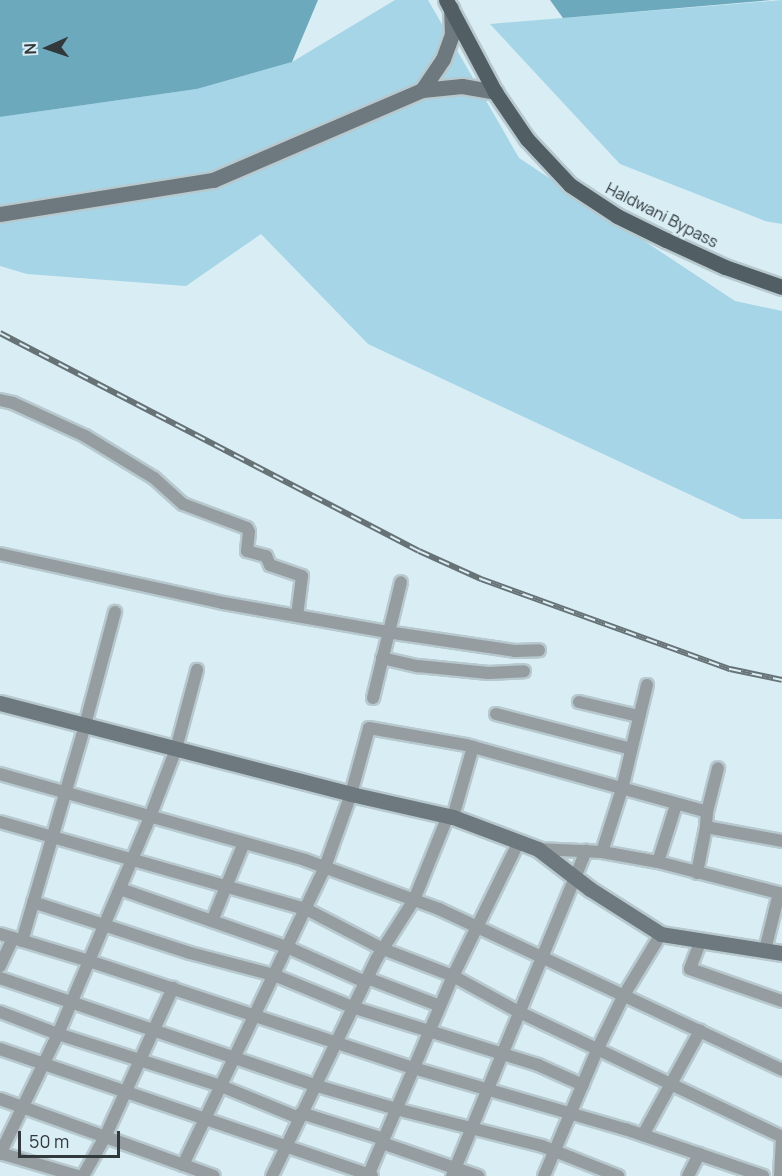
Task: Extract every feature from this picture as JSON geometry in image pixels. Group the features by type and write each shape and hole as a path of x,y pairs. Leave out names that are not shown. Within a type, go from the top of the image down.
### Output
{"main road":[{"name":"Haldwani Bypass","path":"449,4 495,92 527,139 570,185 618,216 666,240 725,267 782,287"}],"street":[{"path":"422,90 443,59 452,34 449,4"},
{"path":"0,214 213,180 422,90 462,86 495,92"},
{"path":"0,400 13,403 85,436 154,478 183,504 247,528 249,532 248,550 266,556 270,565 302,576 297,616"},
{"path":"0,554 223,603 387,632 515,651 539,650"},
{"path":"373,698 387,632 401,582"},
{"path":"0,966 17,940 33,902 85,725 115,612"},
{"path":"382,658 418,666 489,673 524,671"},
{"path":"77,1176 0,1154 58,1034 150,817 176,749 197,670"},
{"path":"602,852 622,789 647,685"},
{"path":"579,702 639,716"},
{"path":"0,703 351,794 451,816 538,849 577,879 661,934 782,953"},
{"path":"496,714 631,749"},
{"path":"183,1165 325,867 351,794 369,728 473,747 707,812"},
{"path":"272,1176 352,1007 383,949 414,900 451,816 473,747"},
{"path":"697,873 707,812 718,768"},
{"path":"0,774 325,867 414,900 478,927 782,1070"},
{"path":"658,862 676,805"},
{"path":"0,822 306,909 383,949 453,976 519,1012 782,1137"},
{"path":"706,827 782,841"},
{"path":"0,1049 286,1145 369,1176 453,976 519,841"},
{"path":"212,921 244,843"},
{"path":"538,849 602,852 658,862 779,893 778,906 765,950"},
{"path":"453,1173 542,957 577,879 586,851"},
{"path":"120,889 287,947 366,980 440,1006"},
{"path":"33,902 190,953 274,975 352,1007 538,1065 583,1085"},
{"path":"0,934 90,961 413,1068 486,1091 570,1113 763,1176"},
{"path":"544,1176 598,1048 624,995 661,934"},
{"path":"701,940 690,969 782,1001"},
{"path":"0,978 314,1085 554,1150 618,1176"},
{"path":"83,1176 105,1137 172,988"},
{"path":"0,1012 58,1034 221,1086 300,1116 383,1141 453,1173 478,1176"},
{"path":"643,1136 700,1031"},
{"path":"0,1099 214,1176"},
{"path":"780,1176 782,1150"},
{"path":"688,1176 699,1154"}],"shaded area":[{"path":"0,0 318,0 292,62 197,89 0,117"},
{"path":"395,0 428,0 519,158 735,301 782,311 782,519 742,519 368,344 261,234 186,286 27,274 0,266 0,117 197,89 292,62"},
{"path":"550,0 772,0 563,18"},
{"path":"782,0 782,224 765,221 620,164 490,24"}],"railway":[{"path":"0,333 419,551 481,579 730,669 782,680"}]}
